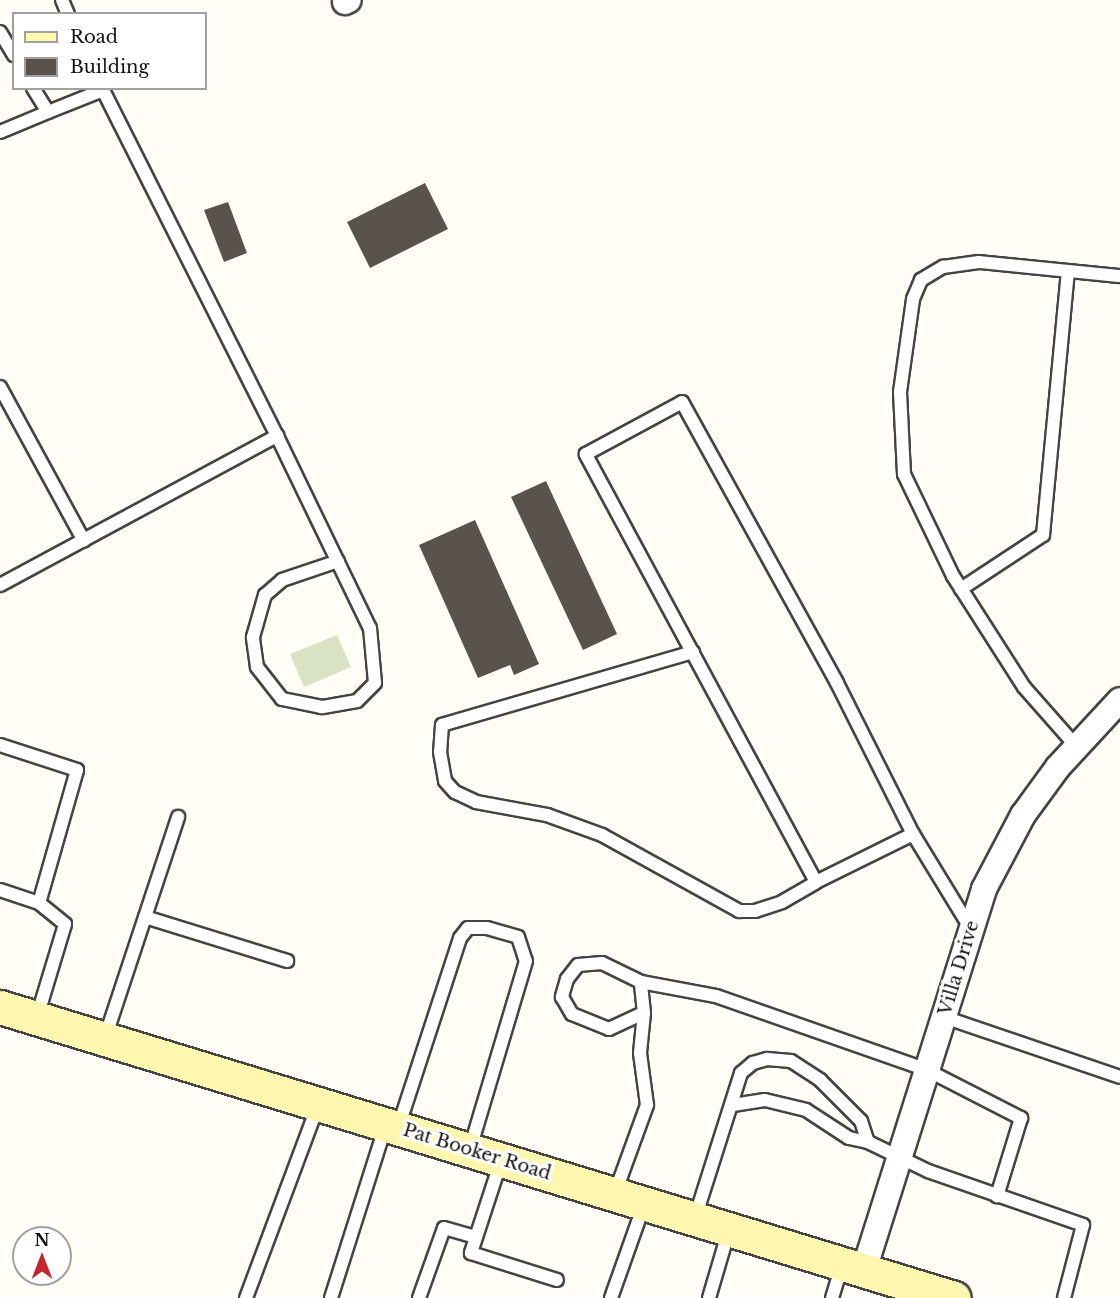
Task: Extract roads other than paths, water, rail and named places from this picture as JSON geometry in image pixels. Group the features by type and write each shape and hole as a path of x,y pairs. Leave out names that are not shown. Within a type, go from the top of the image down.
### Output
{"main road":[{"name":"Pat Booker Road","path":"0,1007 853,1267 902,1290 954,1298"}],"street":[{"name":"Villa Drive","path":"853,1267 900,1157 984,889 1023,816 1076,746 1120,700"}],"lane":[{"path":"0,32 12,52"},
{"path":"34,90 48,112"},
{"path":"0,132 100,90"},
{"path":"103,90 278,436 338,561 370,628 375,683 357,701 322,707 282,699 257,667 253,637 265,595 282,580 338,561"},
{"path":"1076,746 1024,687 961,589 904,474 900,392 913,298 921,280 943,267 979,262 1120,276"},
{"path":"961,589 1043,535 1068,271"},
{"path":"0,387 84,541"},
{"path":"816,882 586,454 682,402 837,683 913,834 971,930"},
{"path":"0,585 278,436"},
{"path":"693,652 442,725 440,752 445,781 455,792 476,802 547,816 602,835 739,911 755,911 782,902 816,882 913,834"},
{"path":"0,745 77,770 39,903"},
{"path":"104,1039 178,817"},
{"path":"0,890 39,903 65,924 37,1018"},
{"path":"145,917 287,961"},
{"path":"331,1298 460,938 468,928 487,928 518,937 526,952 520,988 470,1150"},
{"path":"644,1013 609,1029 572,1014 562,997 567,979 578,965 602,963 641,982 716,996 927,1070 1021,1118 996,1196"},
{"path":"611,1298 647,1105 640,1053 644,1013 641,982"},
{"path":"944,1017 1120,1077"},
{"path":"695,1219 733,1105 741,1073 753,1063 767,1059 791,1061 820,1080 861,1121 868,1142"},
{"path":"733,1105 748,1100 785,1104 823,1118 849,1138 868,1142 928,1172 1083,1225 1064,1298"},
{"path":"246,1298 319,1104"},
{"path":"502,1160 471,1253 557,1280"},
{"path":"419,1298 444,1228 476,1237"},
{"path":"709,1298 729,1229"},
{"path":"832,1298 853,1267"}]}
